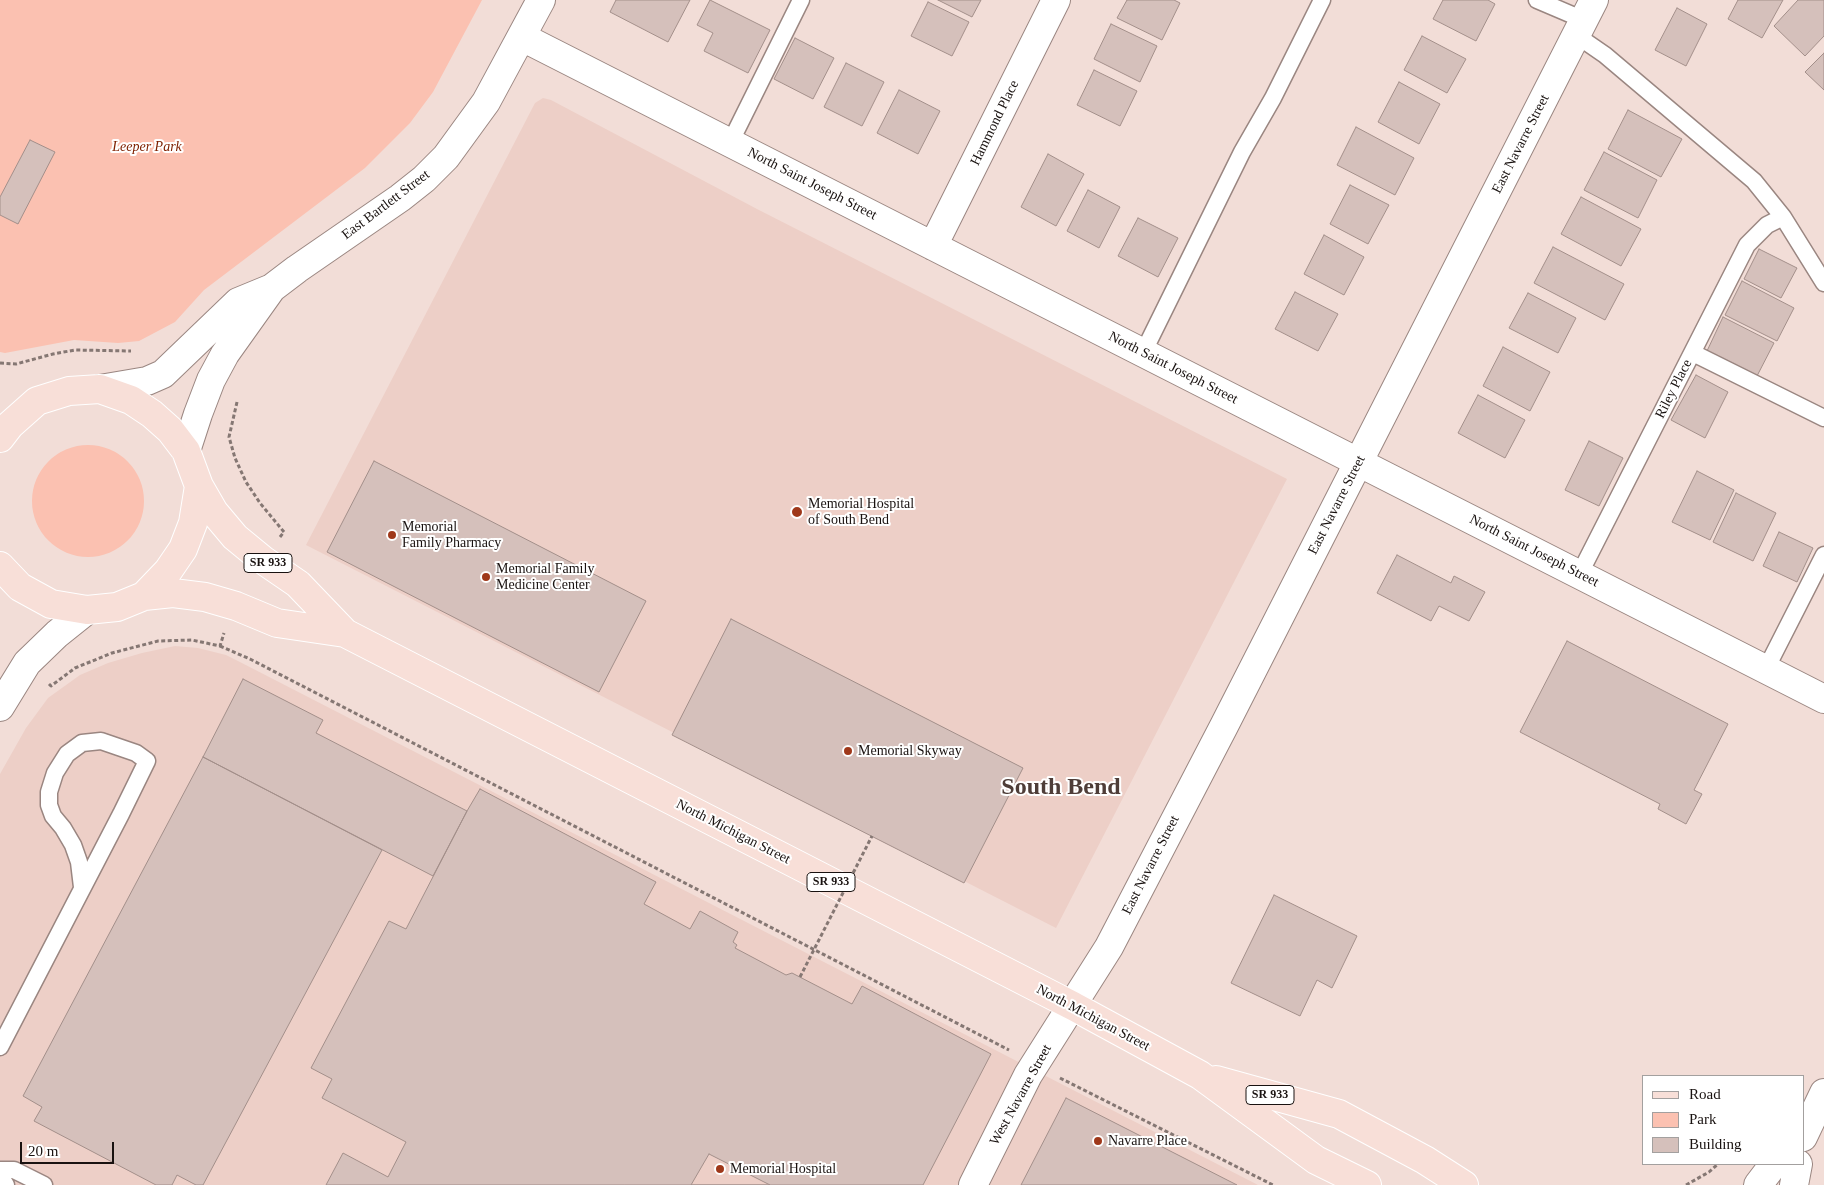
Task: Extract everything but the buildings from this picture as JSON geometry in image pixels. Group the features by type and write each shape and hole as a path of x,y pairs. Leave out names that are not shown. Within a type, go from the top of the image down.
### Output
{"main road":[{"name":"SR 933","path":"0,404 37,401 69,391 100,389 131,400 152,414 170,430 186,451 199,486"},
{"path":"0,438 10,425 37,401"},
{"path":"144,596 168,571 183,549 193,523 199,486"},
{"name":"North Michigan Street","path":"199,486 214,512 235,537 263,560 298,584 344,634"},
{"name":"SR 933","path":"0,566 20,587 52,604 87,610 117,607 144,596"},
{"name":"North Michigan Street","path":"144,596 173,593 205,597 236,606 278,623 344,634 1073,1006 1200,1075 1316,1160 1367,1185"},
{"name":"North Michigan Street","path":"1200,1075 1339,1114 1425,1160 1464,1185"}],"street":[{"name":"East Bartlett Street","path":"186,451 211,380 225,354 272,288 297,268 400,198 424,179 446,157 486,102 541,0"},
{"name":"Hammond Place","path":"933,246 1056,0"},
{"name":"East Navarre Street","path":"1073,1006 1108,948 1585,18"},
{"name":"North Saint Joseph Street","path":"522,37 1824,699"},
{"name":"East Bartlett Street","path":"100,389 147,382 163,374 238,302 272,288"},
{"path":"0,707 27,663 57,634 87,610"},
{"name":"West Navarre Street","path":"973,1185 1028,1075 1073,1006"},
{"path":"1804,1135 1824,1093"},
{"path":"1758,1185 1773,1165"},
{"path":"1794,1185 1798,1165"}],"lane":[{"path":"730,143 801,0"},
{"path":"1143,353 1242,152 1273,98 1322,0"},
{"path":"1537,0 1585,18 1605,55 1754,181 1783,217 1824,283"},
{"name":"Riley Place","path":"1579,575 1747,245 1767,225 1783,217"},
{"path":"1693,353 1824,418"},
{"path":"1766,669 1824,555"},
{"path":"0,1047 147,761 136,753 101,740 82,743 67,754 55,773 49,792 49,805 53,816 73,845 79,862 82,887"},
{"path":"0,1170 14,1170 44,1185"},
{"path":"0,1175 6,1185"}],"path":[{"path":"0,363 16,364 75,350 140,351"},
{"path":"239,394 230,437 235,458 246,482 260,503 284,532"},
{"path":"220,646 226,629"},
{"path":"51,686 75,668 112,653 158,641 192,640 220,646 250,659 1012,1052"},
{"path":"800,977 872,836"},
{"path":"1058,1077 1273,1185"},
{"path":"1686,1185 1710,1172 1717,1165"}],"shaded area":[{"name":"Memorial Hospital of South Bend","path":"543,98 551,100 757,209 1287,479 1056,928 306,545 535,103"},
{"path":"175,646 198,648 226,655 1258,1185 0,1185 0,774 26,728 48,698 80,675 108,663"}],"green space":[{"name":"Leeper Park","path":"0,0 482,0 433,92 410,123 365,168 204,290 175,322 139,341 118,343 74,340 5,353 0,352"},
{"path":"88,445 109,449 127,462 140,480 144,501 140,522 127,540 109,553 88,557 67,553 49,540 36,522 32,501 36,480 49,462 67,449"}],"place":[{"name":"Memorial Hospital of South Bend","path":"797,512"},
{"name":"Memorial Family Pharmacy","path":"392,535"},
{"name":"Memorial Family Medicine Center","path":"486,577"},
{"name":"Memorial Skyway","path":"848,751"},
{"name":"Navarre Place","path":"1098,1141"},
{"name":"Memorial Hospital","path":"720,1169"}],"district":[{"name":"South Bend","path":"1061,788"}]}
